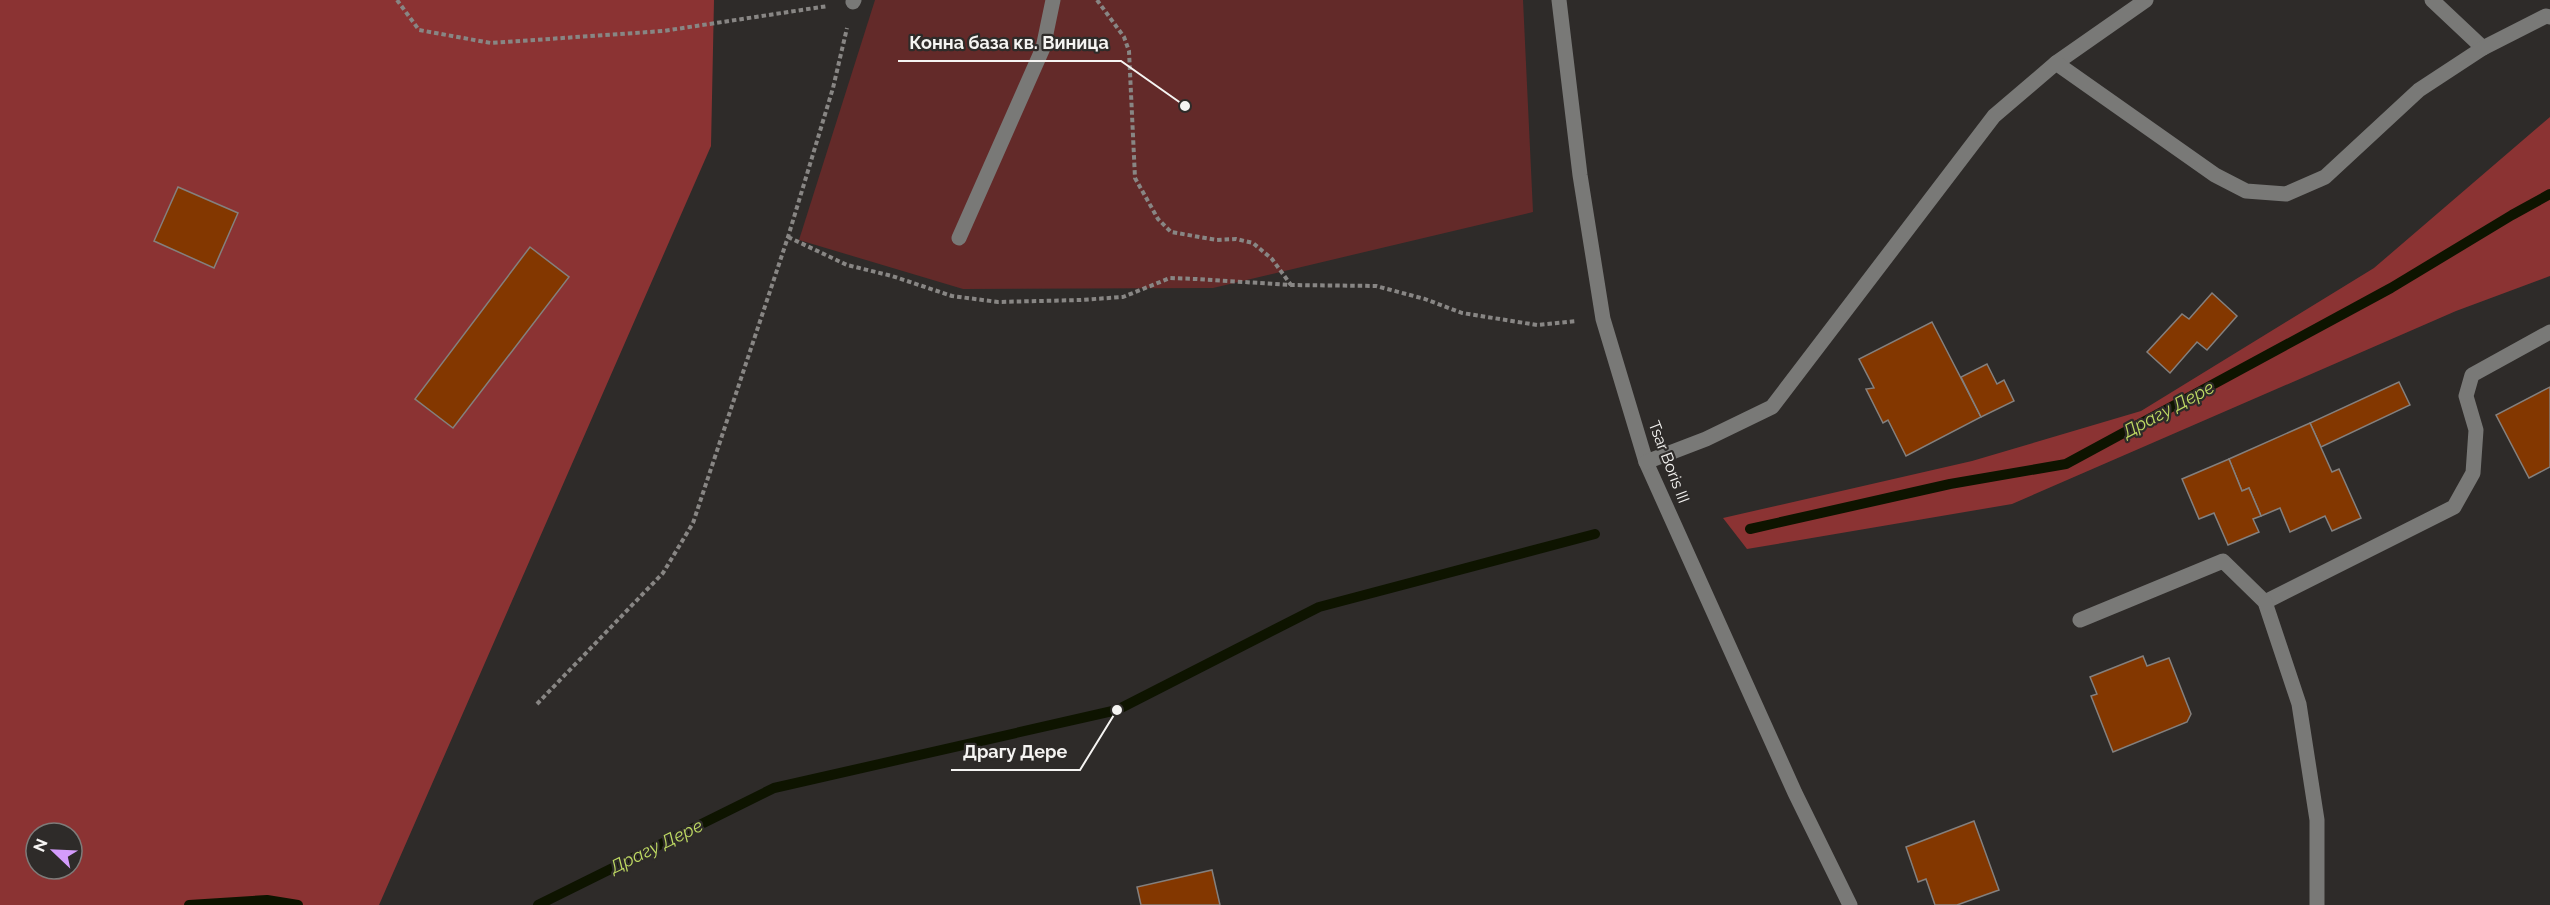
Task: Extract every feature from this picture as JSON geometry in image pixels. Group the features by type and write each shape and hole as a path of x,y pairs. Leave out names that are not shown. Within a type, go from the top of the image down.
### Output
{"street":[{"path":"959,238 1043,48 1053,0"},
{"name":"Tsar Boris III","path":"1559,0 1580,175 1603,319 1646,462 1795,793 1850,905"},
{"path":"1646,462 1706,438 1772,406 1994,116 2056,63 2146,0"},
{"path":"2432,0 2483,48"},
{"path":"2056,63 2215,175 2246,191 2286,194 2325,177 2420,90 2483,48 2546,16 2550,17"},
{"path":"2265,603 2454,507 2473,473 2476,430 2466,396 2472,375 2550,332"},
{"path":"2080,620 2223,561 2265,603 2299,704 2317,820 2317,905"}],"path":[{"path":"398,0 419,30 491,43 663,31 853,1 833,88 788,237 693,523 663,573 537,704"},
{"path":"1097,0 1124,37 1129,51 1135,178 1158,219 1171,232 1217,240 1236,239 1253,243 1272,259 1291,285"},
{"path":"788,237 847,265 892,276 952,296 998,302 1123,297 1170,278 1291,285 1376,286 1462,313 1537,325 1603,319"}],"shaded area":[{"path":"0,0 714,0 711,146 379,905 0,905"},
{"path":"875,0 1523,0 1533,212 1213,288 963,289 799,240"},
{"path":"2550,117 2550,276 2456,311 2012,504 1747,549 1723,518 1972,461 2141,411 2374,268"}],"building":[{"path":"178,187 238,213 214,268 154,241"},
{"path":"530,247 569,277 453,428 415,399"},
{"path":"2212,293 2237,316 2207,350 2197,342 2170,373 2147,352 2182,314 2189,319"},
{"path":"1932,322 1981,417 1906,456 1888,420 1883,423 1866,389 1874,388 1859,359"},
{"path":"1987,364 1997,384 2004,380 2014,401 1981,417 1961,377"},
{"path":"2399,382 2410,405 2321,447 2310,423"},
{"path":"2550,387 2550,467 2529,478 2496,415"},
{"path":"2310,423 2332,472 2339,469 2361,518 2332,531 2325,516 2290,532 2280,508 2261,516 2249,488 2242,491 2229,459"},
{"path":"2229,459 2242,491 2249,488 2261,516 2253,519 2259,532 2228,545 2214,513 2199,519 2182,479"},
{"path":"2143,656 2147,666 2169,658 2191,714 2187,722 2113,752 2091,696 2097,694 2090,677"},
{"path":"1974,821 1999,890 1957,905 1935,905 1926,879 1918,882 1906,847"},
{"path":"1212,870 1220,905 1141,905 1137,887"}],"waterway":[{"name":"Драгу Дере","path":"1750,529 1950,484 2066,464 2391,288 2550,194"},
{"name":"Драгу Дере","path":"538,905 774,788 1117,710 1319,607 1595,534"},
{"name":"Драгу Дере","path":"189,905 267,900 298,905"}],"place":[{"name":"Конна база кв. Виница","path":"1185,106"},
{"name":"Драгу Дере","path":"1117,710"}]}
